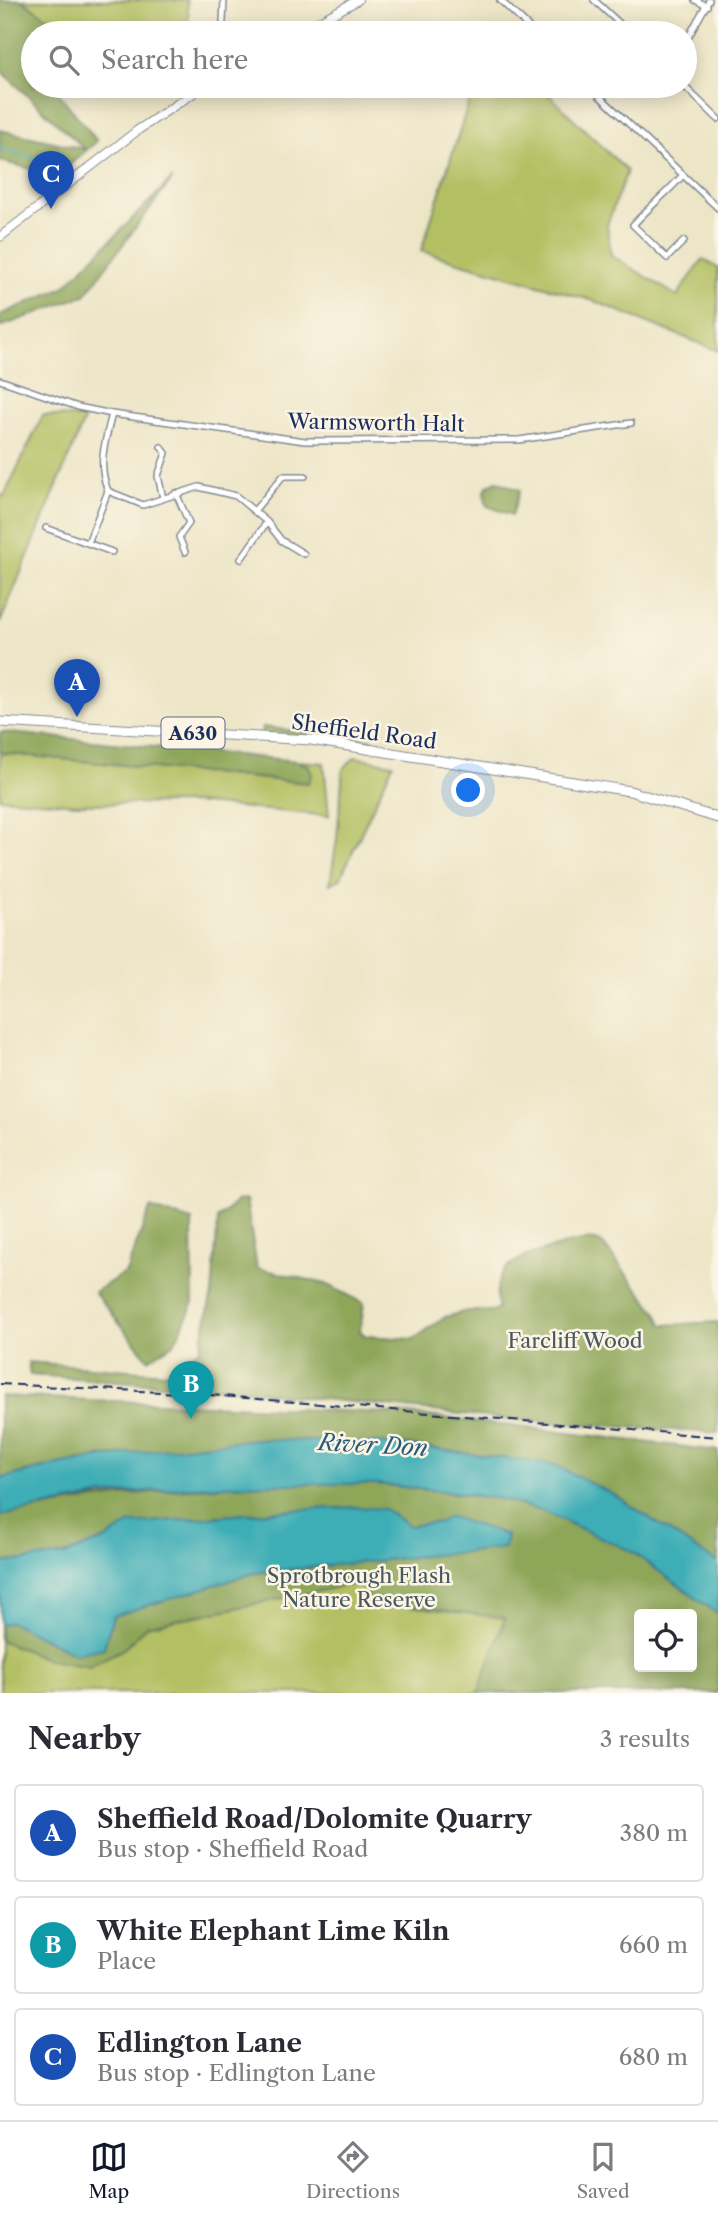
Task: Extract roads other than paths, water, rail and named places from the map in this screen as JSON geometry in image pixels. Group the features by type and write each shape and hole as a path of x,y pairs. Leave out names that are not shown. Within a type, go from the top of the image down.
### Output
{"main road":[{"path":"320,21 358,0"},
{"path":"0,237 138,130 186,98"},
{"name":"Sheffield Road","path":"0,722 311,740 630,790 718,818"}],"street":[{"path":"223,21 224,0"},
{"path":"500,0 522,21"},
{"path":"594,0 617,21"},
{"path":"602,7 609,0"},
{"path":"695,0 708,3 697,22"},
{"path":"602,98 718,208"},
{"path":"697,98 717,117"},
{"path":"683,175 661,200 645,210 633,225 667,258 684,241"},
{"name":"Warmsworth Halt","path":"0,380 78,407 305,441 519,440 631,423"},
{"path":"88,543 108,491 102,477 101,455 113,414"},
{"path":"161,447 166,453 175,454"},
{"path":"163,498 158,476 166,453"},
{"path":"254,511 284,475 305,476"},
{"path":"108,491 143,505 199,487 236,496 267,522 281,540 304,554"},
{"path":"176,493 188,523 179,537 185,552"},
{"path":"241,559 267,522"},
{"path":"46,528 112,552"}],"water":[{"name":"River Don","path":"256,1439 397,1444 555,1465 616,1496 718,1563 718,1614 631,1551 542,1511 500,1499 451,1492 377,1484 195,1487 103,1495 0,1516 0,1479 95,1458"},
{"path":"355,1507 384,1509 410,1526 440,1522 449,1516 507,1535 504,1548 254,1573 113,1616 104,1648 75,1654 11,1622 0,1625 0,1563 65,1555 106,1539 129,1524"}],"waterway":[{"path":"0,148 58,167"}],"railway":[{"path":"0,1384 198,1394 718,1437"}],"place":[{"name":"Edlington Lane","path":"51,209"},
{"name":"Sheffield Road/Dolomite Quarry","path":"77,717"},
{"name":"White Elephant Lime Kiln","path":"191,1419"}],"park label":[{"name":"Farcliff Wood","path":"575,1341"},
{"name":"Sprotbrough Flash Nature Reserve","path":"359,1588"}]}
